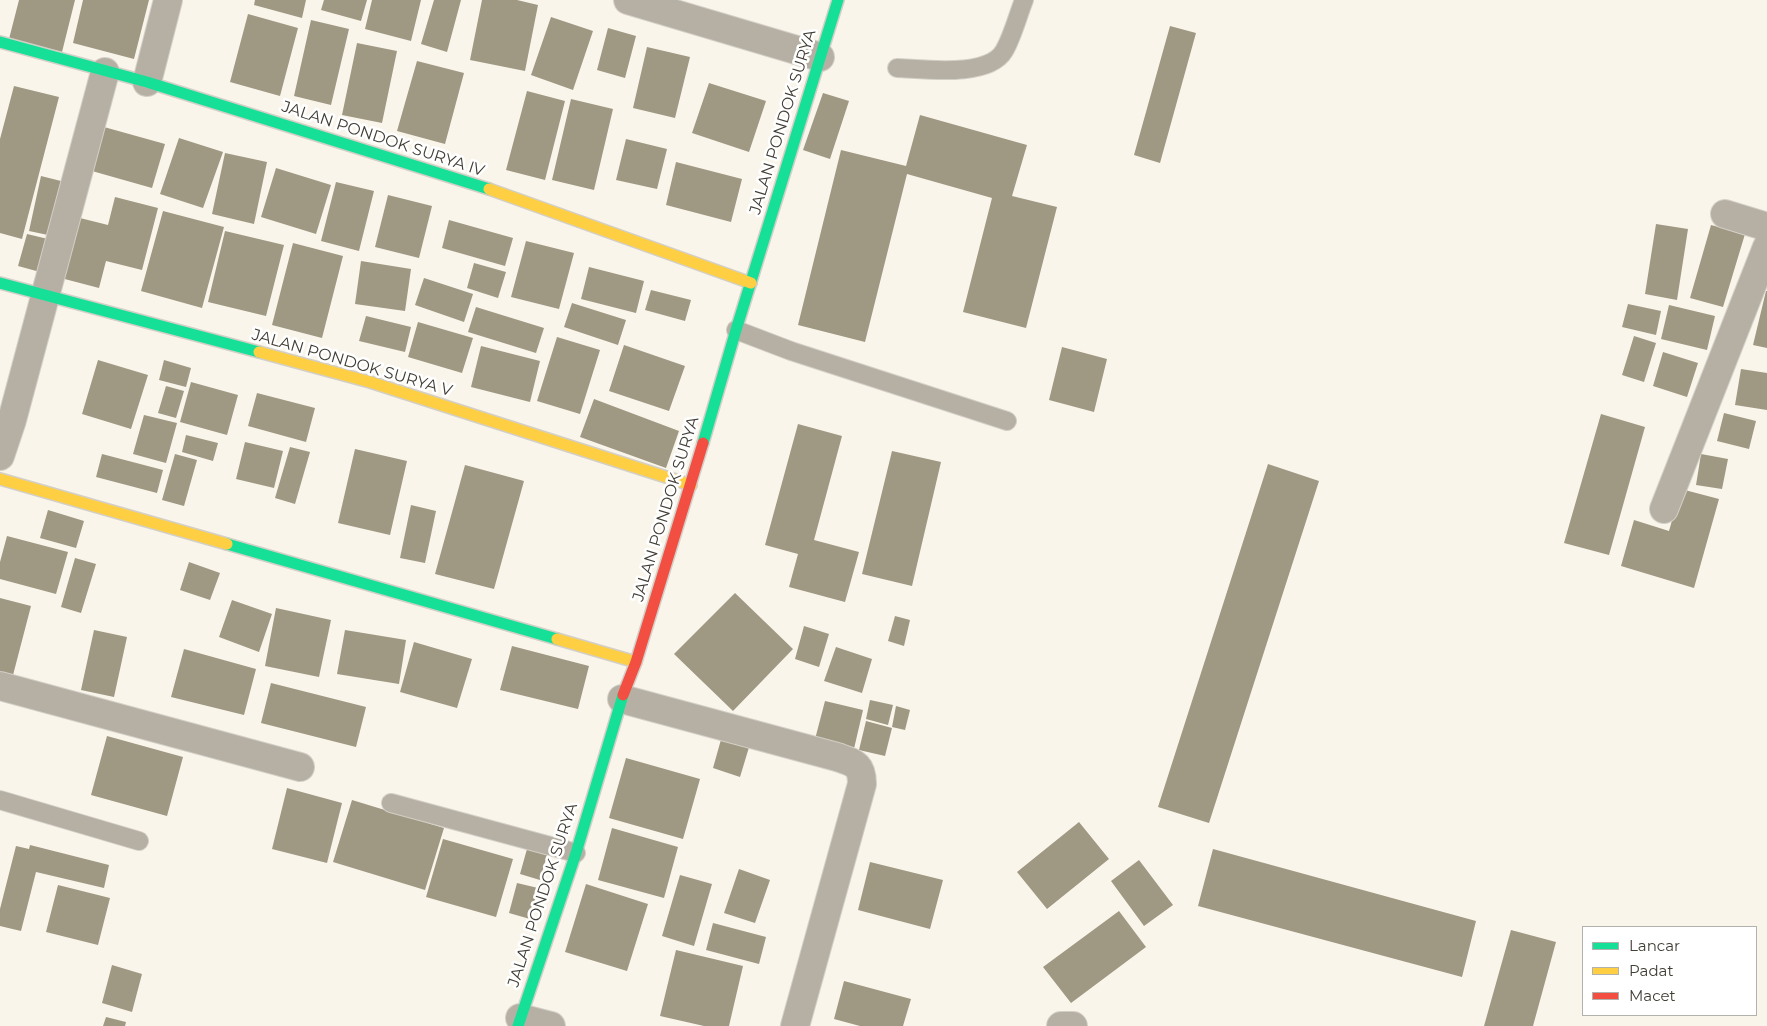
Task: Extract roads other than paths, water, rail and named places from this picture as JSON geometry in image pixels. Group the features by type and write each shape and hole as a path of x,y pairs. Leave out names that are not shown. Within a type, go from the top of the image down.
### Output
{"street":[{"path":"146,82 168,0"},
{"path":"628,0 820,57"},
{"name":"JALAN PONDOK SURYA","path":"519,1022 576,853 622,699 636,662 838,0"},
{"name":"JALAN PONDOK SURYA IV","path":"0,42 146,82 480,186 751,283"},
{"path":"2,442 45,294 105,72"},
{"path":"1725,214 1767,227"},
{"path":"1664,509 1767,247"},
{"name":"JALAN PONDOK SURYA V","path":"0,283 370,382 691,485"},
{"path":"0,479 636,662"},
{"path":"0,686 300,767"},
{"path":"622,699 837,757 854,763 859,768 862,774 862,784 795,1026"},
{"path":"519,1022 551,1026"},
{"path":"1061,1026 1073,1026"}],"lane":[{"path":"896,68 951,70 985,66 997,60 1004,52 1024,0"},
{"path":"736,330 801,354 1007,421"},
{"path":"0,800 139,841"},
{"path":"391,803 576,853"}]}
